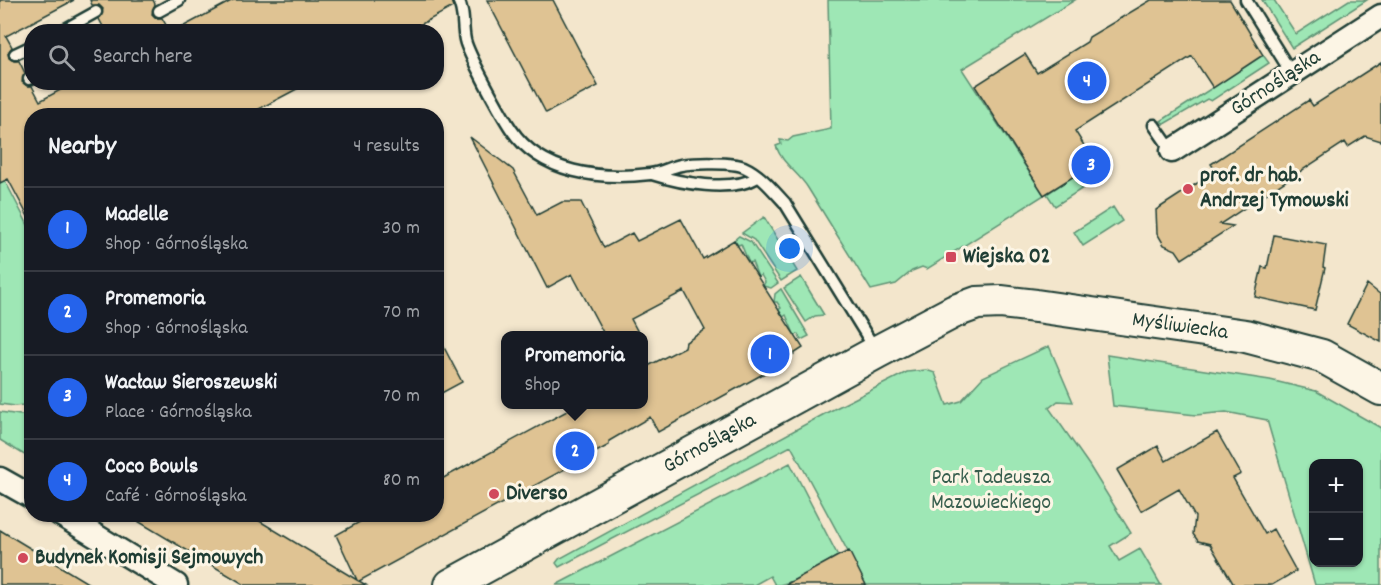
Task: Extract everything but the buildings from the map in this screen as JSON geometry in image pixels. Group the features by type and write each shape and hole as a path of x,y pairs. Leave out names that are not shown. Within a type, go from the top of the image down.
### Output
{"street":[{"name":"Górnośląska","path":"1172,151 1381,16"},
{"name":"Myśliwiecka","path":"970,305 1001,302 1246,336 1322,356 1381,389"},
{"name":"Górnośląska","path":"451,585 877,352 970,305"},
{"path":"0,478 24,492"},
{"path":"73,522 176,585"}],"lane":[{"path":"159,11 179,0"},
{"path":"458,0 462,8 465,41 512,130 528,148 548,163 571,171 595,175 651,174 681,165 742,165 777,194 801,225 877,352"},
{"path":"1246,0 1292,74"},
{"path":"74,24 96,12"},
{"path":"15,54 24,50"},
{"path":"1154,125 1172,151"},
{"path":"651,174 680,183 741,184 758,177"}],"green space":[{"path":"828,0 1075,0 962,69 1044,195 927,269 922,267 912,271 896,284 871,290 808,188 782,158 776,146 781,144 780,140 788,141 793,137 831,129"},
{"path":"1262,0 1274,0 1296,34 1349,0 1367,0 1292,48"},
{"path":"1263,55 1269,63 1211,101 1207,99 1164,124 1161,121"},
{"path":"1086,168 1094,181 1055,206 1047,194"},
{"path":"0,171 24,217 24,405 0,404"},
{"path":"1113,207 1122,221 1083,246 1074,232"},
{"path":"764,217 797,271 781,281 754,240 742,233"},
{"path":"739,236 751,242 778,283 771,288 763,286 765,282 761,275 758,277 741,244 738,245 734,240"},
{"path":"801,277 824,315 815,316 806,322 784,288"},
{"path":"781,289 809,336 801,340 798,334 795,336 786,315 783,317 778,310 781,308 777,302 774,302 775,294"},
{"name":"Park Tadeusza Mazowieckiego","path":"1049,346 1073,402 1058,401 1049,408 1089,465 1131,533 1110,546 1119,561 1140,549 1161,585 866,585 791,446 559,567 556,563 559,559 828,412 907,372 926,370 935,373 947,405 961,401 983,377"},
{"path":"1107,355 1270,380 1316,391 1381,428 1381,585 1315,585 1310,567 1363,567 1363,459 1309,459 1309,564 1267,420 1226,412 1196,415 1113,406"},
{"path":"0,412 24,415 24,455 0,440"},
{"path":"790,463 838,556 807,574 790,582 775,585 770,576 754,585 556,585"}],"place":[{"name":"Coco Bowls","path":"1087,81"},
{"name":"Wacław Sieroszewski","path":"1091,165"},
{"name":"prof. dr hab. Andrzej Tymowski","path":"1188,189"},
{"name":"Wiejska 02","path":"951,257"},
{"name":"Madelle","path":"770,354"},
{"name":"Promemoria","path":"575,451"},
{"name":"Diverso","path":"494,494"},
{"name":"Budynek Komisji Sejmowych","path":"23,558"}]}
